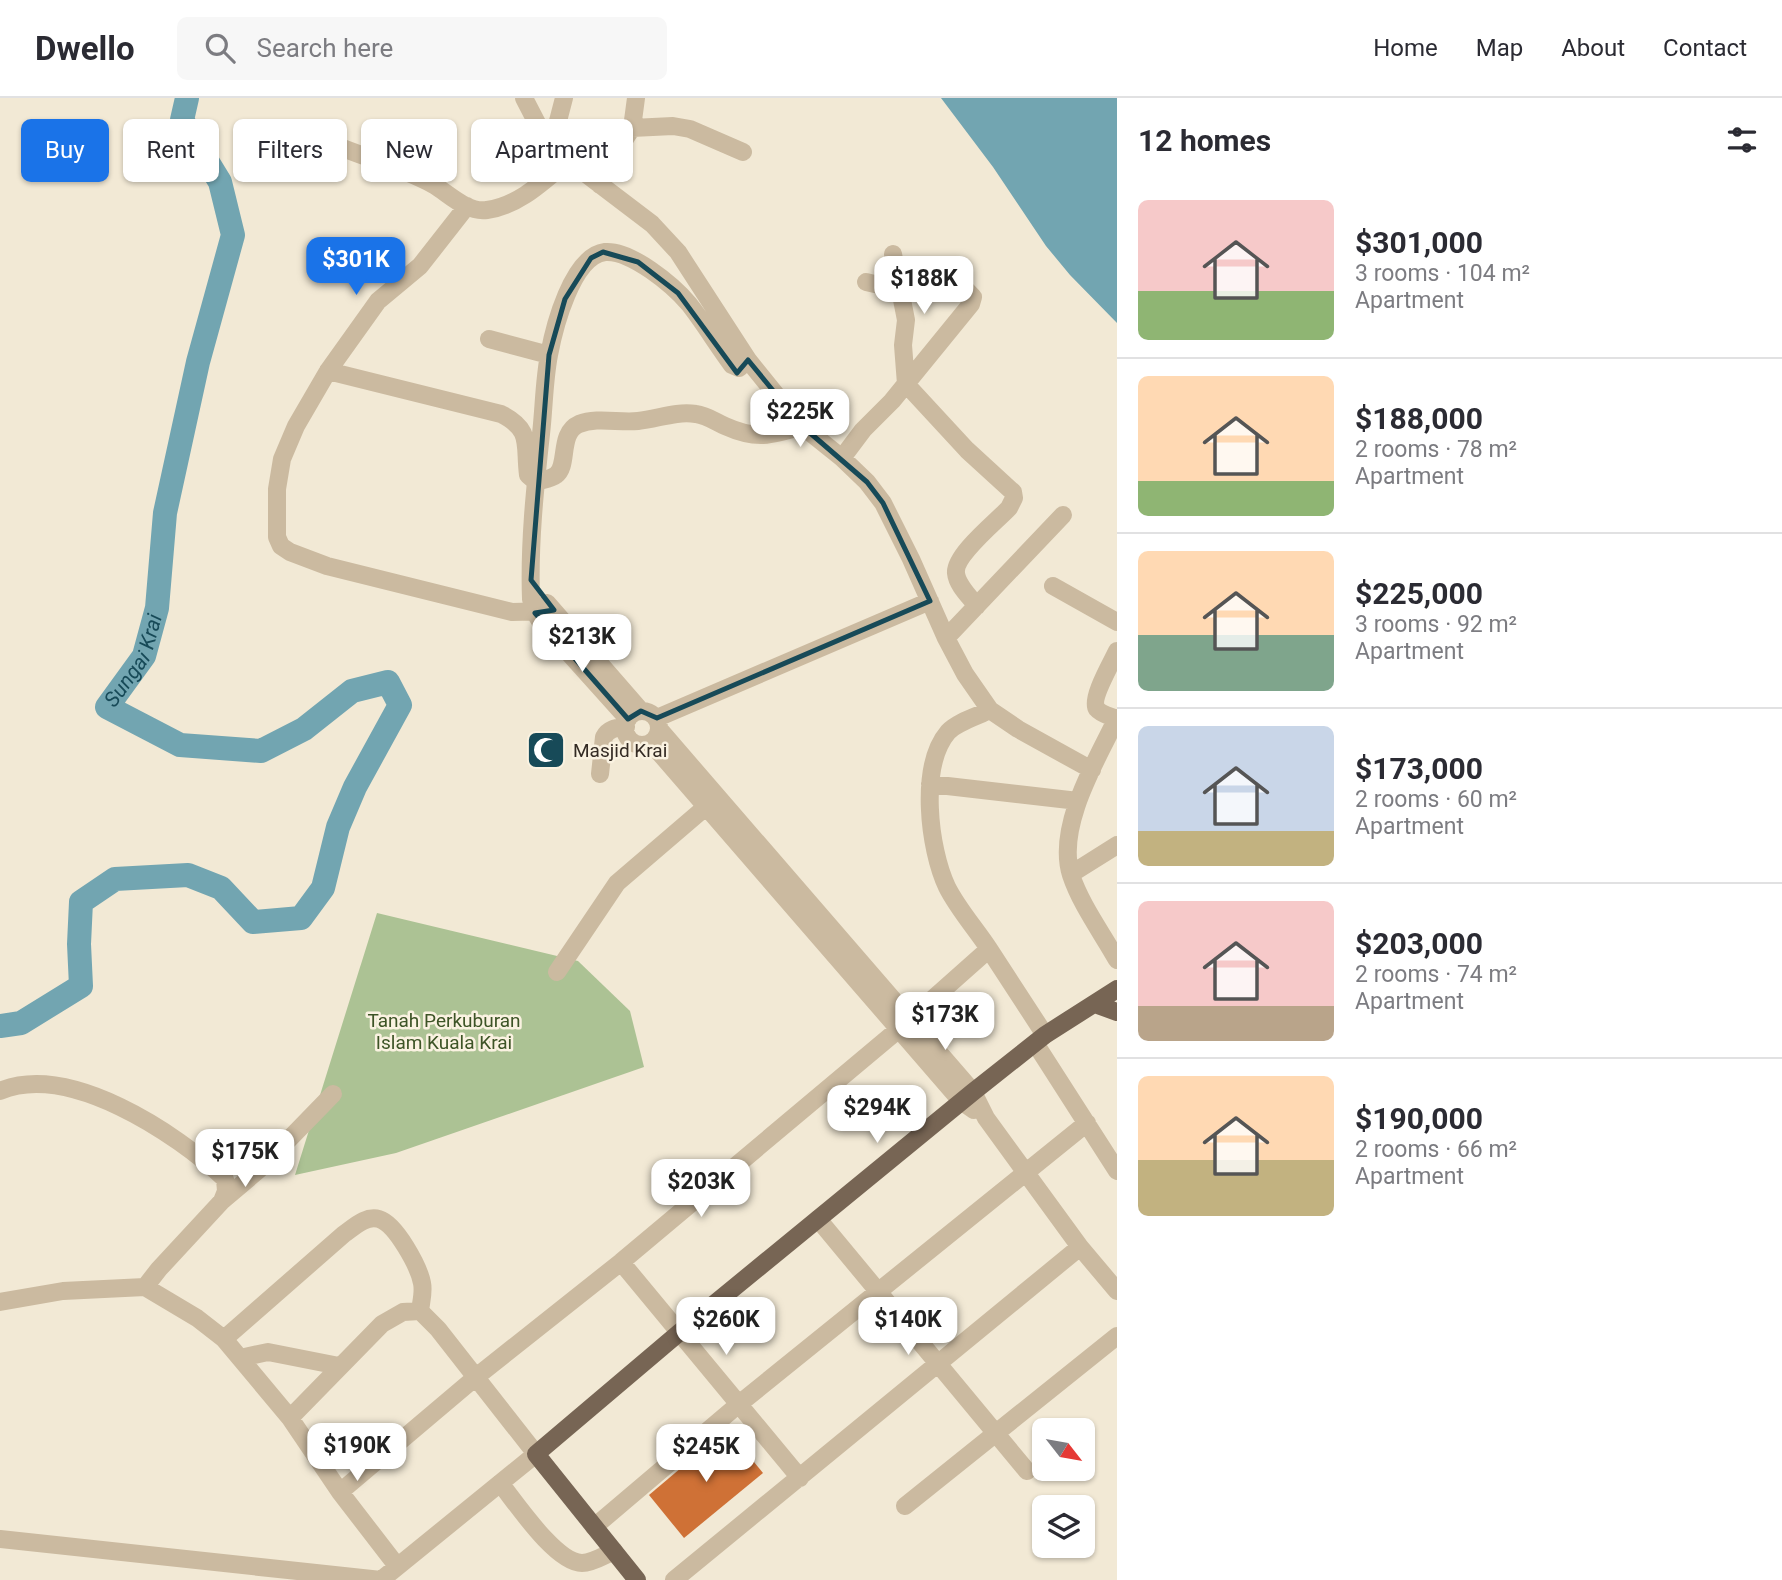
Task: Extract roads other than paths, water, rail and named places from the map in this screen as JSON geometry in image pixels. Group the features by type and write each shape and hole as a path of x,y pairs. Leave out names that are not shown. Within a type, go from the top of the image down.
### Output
{"main road":[{"path":"637,1580 536,1454 967,1096 1040,1039 1117,989"},
{"path":"1095,1003 1117,1012"}],"street":[{"path":"524,98 535,119"},
{"path":"559,119 564,98"},
{"path":"633,120 636,98"},
{"path":"633,128 673,126 690,130 743,152"},
{"path":"347,150 434,185 467,206 485,211 509,204 543,182"},
{"path":"595,182 652,224 678,253 748,360 802,426 842,458 867,482 883,503 946,638 965,674 990,710 1018,729 1092,770"},
{"path":"600,186 602,182"},
{"path":"467,206 420,266 378,300 328,371 296,426 282,459 277,489 277,537 281,546 290,552 327,566 512,612 543,612"},
{"path":"748,360 739,368 732,365 678,293 638,262 619,253 603,252 591,258 565,299 549,355 536,482 531,580 543,612 986,1118 1080,1247 1117,1290"},
{"path":"893,254 906,320 903,345 906,384 967,450 1013,492 1014,498 1009,508 959,559 956,567 959,583 977,606"},
{"path":"842,458 973,301 968,291 947,270"},
{"path":"866,282 901,290"},
{"path":"489,339 549,355"},
{"path":"328,371 490,411 513,420 520,425 524,433 528,475 536,482"},
{"path":"536,482 554,477 560,472 570,432 578,425 596,421 639,421 677,413 699,414 751,436 769,436 802,426"},
{"path":"946,638 1063,515"},
{"path":"1054,586 1117,622"},
{"path":"600,774 607,732 611,729 644,725 930,601"},
{"path":"1117,652 1096,696 1095,705 1098,711 1117,719 1078,801 1068,839 1068,861 1077,889 1117,960"},
{"path":"990,710 950,730 938,746 930,783 931,834 937,859 948,888 989,950 1117,1171"},
{"path":"930,783 1078,801"},
{"path":"557,972 617,883 712,802"},
{"path":"1071,874 1117,845"},
{"path":"340,1492 476,1377 621,1262 989,950"},
{"path":"0,1091 9,1087 34,1084 76,1090 106,1098 148,1122 215,1170 225,1179 226,1191 222,1201"},
{"path":"145,1287 222,1201 262,1167 332,1094"},
{"path":"594,1527 739,1404 1087,1123"},
{"path":"223,1339 365,1219 380,1219 393,1230 418,1269 423,1287 420,1311"},
{"path":"818,1219 1027,1471"},
{"path":"674,1580 1080,1247"},
{"path":"621,1262 800,1478"},
{"path":"0,1303 63,1291 145,1287 197,1318 223,1339 290,1418 340,1492 397,1566"},
{"path":"0,1539 381,1580 536,1454 438,1329 420,1311 403,1312 382,1324 290,1418"},
{"path":"905,1506 1117,1336"},
{"path":"240,1358 268,1352 339,1366"},
{"path":"500,1483 551,1546 570,1559 583,1563 614,1551"}],"water":[{"path":"941,98 1117,98 1117,323 1046,246 993,167"}],"waterway":[{"name":"Sungai Krai","path":"0,1026 21,1023 81,986 81,902 115,879 188,875 221,888 253,922 301,918 323,888 338,827 355,787 400,705 388,682 352,691 304,729 261,751 180,745 107,707 144,656 157,608 165,513 198,362 233,235 220,182 182,120 187,98"}],"place":[{"name":"Masjid Krai","path":"546,750"}],"park label":[{"name":"Tanah Perkuburan Islam Kuala Krai","path":"444,1031"}]}
